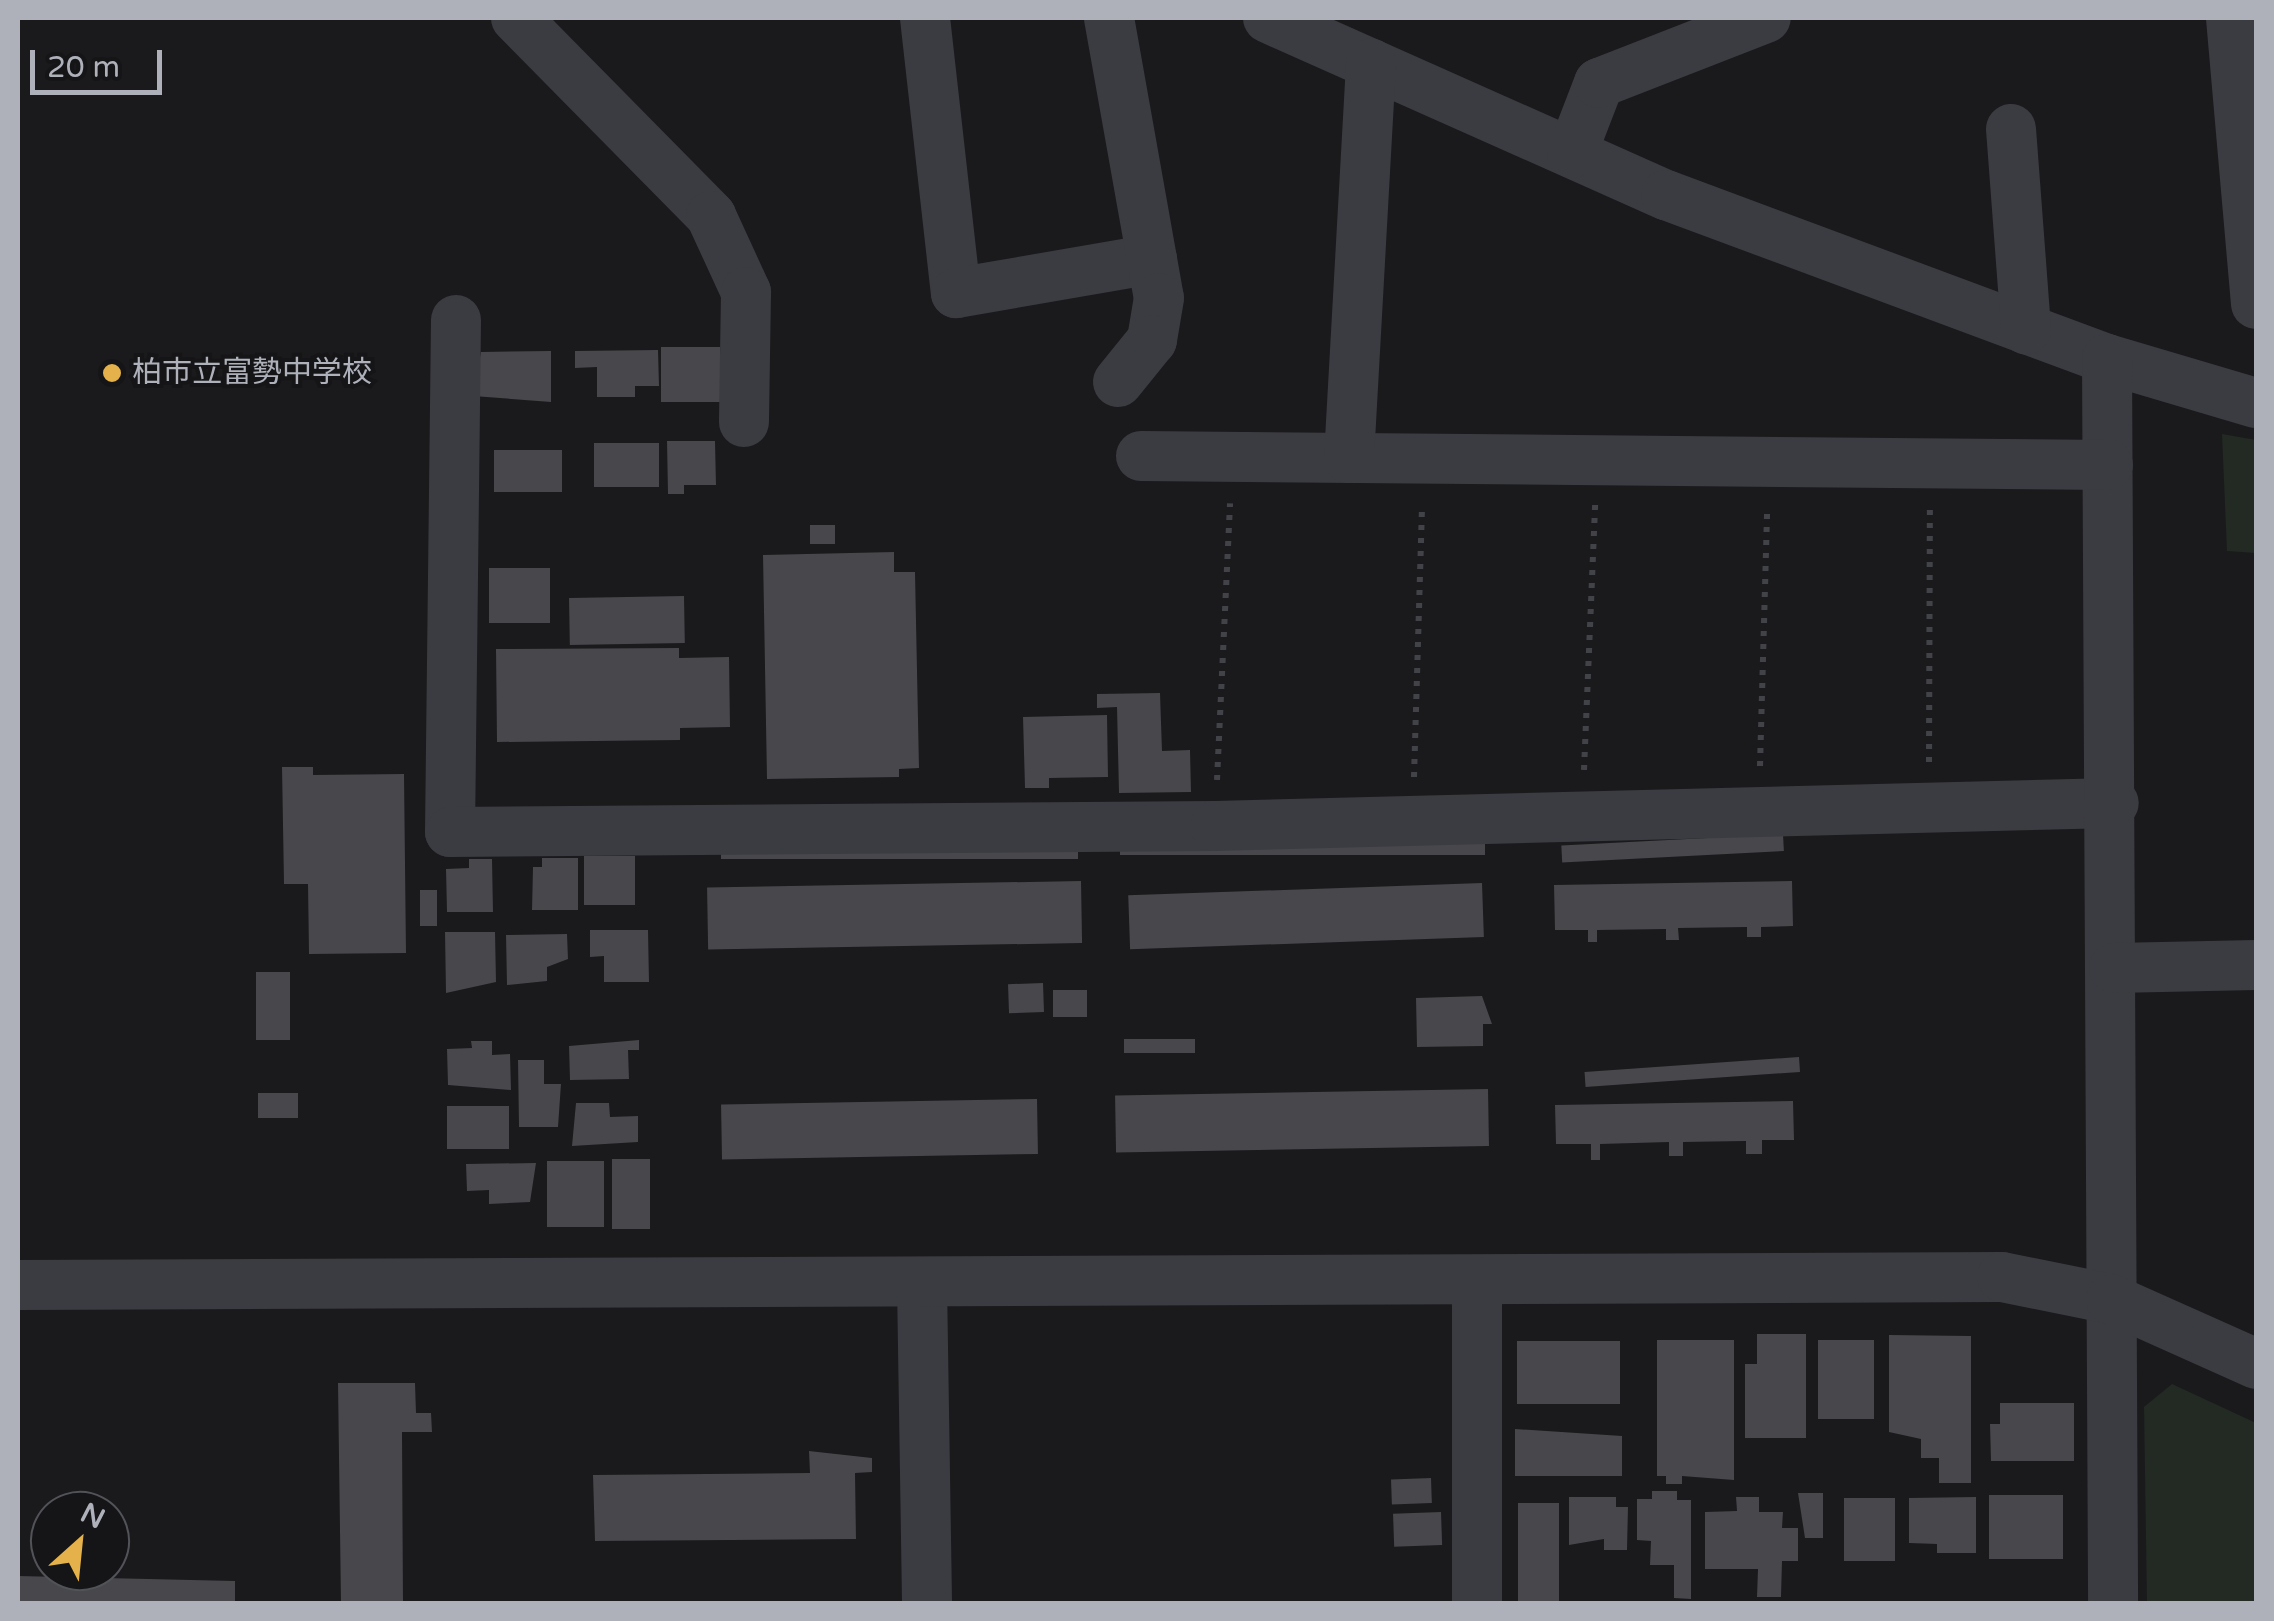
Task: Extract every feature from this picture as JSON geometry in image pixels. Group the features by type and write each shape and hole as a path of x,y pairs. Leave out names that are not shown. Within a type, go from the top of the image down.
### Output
{"street":[{"path":"516,18 711,216 746,292 744,422"},
{"path":"925,18 956,293 1152,260"},
{"path":"1109,18 1159,298 1152,340 1118,382"},
{"path":"1572,153 1599,84 1766,18"},
{"path":"2231,18 2256,304"},
{"path":"1284,20 1371,64 1666,195 2107,359 2256,403"},
{"path":"1349,458 1371,64"},
{"path":"2011,129 2026,329"},
{"path":"456,320 450,832 1215,826 2114,803"},
{"path":"2107,359 2114,803 2113,1604"},
{"path":"1142,456 2108,465"},
{"path":"2114,968 2256,965"},
{"path":"18,1286 1477,1282 1928,1274 2063,1284 2111,1298 2256,1364"},
{"path":"1477,1282 1477,1604"},
{"path":"922,1284 927,1604"}],"path":[{"path":"1215,826 1232,457"},
{"path":"1412,822 1424,459"},
{"path":"1582,817 1597,460"},
{"path":"1758,811 1768,462"},
{"path":"1929,806 1930,463"}],"shaded area":[{"path":"2222,434 2256,440 2256,553 2227,551"},
{"path":"2172,1384 2256,1423 2256,1603 2147,1603 2144,1407"}],"building":[{"path":"661,347 720,347 720,402 661,402"},
{"path":"658,350 659,386 635,386 635,397 597,397 597,367 575,368 575,351"},
{"path":"551,351 551,402 473,396 481,352"},
{"path":"667,441 715,441 716,485 684,485 684,494 668,494"},
{"path":"594,443 659,443 659,487 594,487"},
{"path":"494,450 562,450 562,492 494,492"},
{"path":"810,525 835,525 835,544 810,544"},
{"path":"894,552 894,572 915,572 919,768 899,769 899,777 767,779 763,555"},
{"path":"489,568 550,568 550,623 489,623"},
{"path":"684,596 685,643 570,645 569,598"},
{"path":"679,648 679,658 729,657 730,727 680,728 680,740 497,742 496,649"},
{"path":"1160,693 1162,751 1190,750 1191,792 1119,793 1117,707 1097,708 1097,694"},
{"path":"1107,715 1108,777 1049,778 1049,788 1025,788 1023,717"},
{"path":"282,767 313,767 313,775 404,774 406,953 309,954 308,884 284,884"},
{"path":"1783,834 1784,851 1562,863 1561,846"},
{"path":"1120,841 1485,841 1485,855 1120,855"},
{"path":"721,844 1078,844 1078,859 721,859"},
{"path":"584,856 635,856 635,905 584,905"},
{"path":"542,858 578,858 578,910 532,910 533,867 542,867"},
{"path":"469,859 492,859 493,912 447,912 446,869 469,868"},
{"path":"1081,881 1082,943 708,950 707,888"},
{"path":"1792,881 1793,926 1761,927 1761,937 1747,937 1747,927 1678,928 1679,940 1666,940 1666,929 1597,930 1597,942 1588,942 1588,930 1555,930 1554,885"},
{"path":"1482,883 1484,937 1130,949 1128,895"},
{"path":"420,890 437,890 437,926 420,926"},
{"path":"590,930 648,930 649,982 604,982 604,956 590,957"},
{"path":"445,932 495,932 496,982 446,993"},
{"path":"567,934 568,959 547,967 547,981 507,985 506,935"},
{"path":"256,972 290,972 290,1040 256,1040"},
{"path":"1043,983 1044,1012 1009,1013 1008,984"},
{"path":"1053,990 1087,990 1087,1017 1053,1017"},
{"path":"1482,996 1492,1024 1483,1024 1483,1046 1417,1047 1416,998"},
{"path":"1124,1039 1195,1039 1195,1053 1124,1053"},
{"path":"639,1040 639,1050 628,1050 629,1079 570,1080 569,1046"},
{"path":"471,1041 492,1041 492,1055 510,1054 511,1090 448,1085 447,1049 472,1048"},
{"path":"1799,1057 1800,1072 1586,1087 1585,1072"},
{"path":"518,1060 544,1060 544,1084 561,1084 558,1127 519,1127"},
{"path":"1488,1089 1489,1146 1116,1153 1115,1096"},
{"path":"258,1093 298,1093 298,1118 258,1118"},
{"path":"1037,1099 1038,1154 722,1160 721,1105"},
{"path":"1793,1101 1794,1140 1762,1140 1762,1154 1746,1154 1746,1141 1683,1142 1683,1156 1669,1156 1669,1142 1600,1144 1600,1160 1591,1160 1591,1144 1556,1144 1555,1105"},
{"path":"576,1103 609,1103 610,1117 638,1116 638,1142 572,1146"},
{"path":"447,1106 509,1106 509,1149 447,1149"},
{"path":"612,1159 650,1159 650,1229 612,1229"},
{"path":"547,1161 604,1161 604,1227 547,1227"},
{"path":"536,1163 530,1202 489,1204 489,1190 467,1191 466,1164"},
{"path":"1757,1334 1806,1334 1806,1438 1745,1438 1745,1364 1757,1364"},
{"path":"1889,1335 1971,1336 1971,1483 1939,1483 1939,1458 1921,1458 1921,1439 1889,1432"},
{"path":"1657,1340 1734,1340 1734,1480 1682,1476 1682,1484 1666,1484 1666,1476 1657,1476"},
{"path":"1818,1340 1874,1340 1874,1419 1818,1419"},
{"path":"1517,1341 1620,1341 1620,1404 1517,1404"},
{"path":"338,1383 415,1383 416,1413 431,1413 432,1432 402,1432 403,1604 341,1604"},
{"path":"2000,1403 2074,1403 2074,1461 1991,1461 1990,1424 2000,1424"},
{"path":"1515,1429 1622,1436 1622,1476 1515,1476"},
{"path":"809,1451 872,1458 872,1472 855,1473 856,1539 595,1541 593,1475 810,1473"},
{"path":"1431,1478 1432,1503 1392,1504 1391,1479"},
{"path":"1652,1491 1677,1491 1677,1500 1691,1500 1691,1599 1674,1598 1674,1565 1650,1565 1651,1541 1637,1540 1637,1499 1652,1499"},
{"path":"1798,1493 1823,1493 1823,1538 1805,1538"},
{"path":"1989,1495 2063,1495 2063,1559 1989,1559"},
{"path":"1569,1497 1616,1497 1616,1507 1628,1507 1627,1550 1604,1550 1604,1539 1569,1545"},
{"path":"1736,1497 1759,1497 1759,1512 1783,1512 1782,1528 1798,1528 1798,1561 1782,1561 1781,1597 1757,1597 1758,1569 1705,1569 1705,1512 1737,1511"},
{"path":"1976,1497 1976,1553 1937,1553 1937,1544 1909,1543 1909,1498"},
{"path":"1844,1498 1895,1498 1895,1561 1844,1561"},
{"path":"1518,1503 1559,1503 1559,1604 1518,1604"},
{"path":"1441,1512 1442,1545 1394,1547 1393,1514"},
{"path":"18,1576 30,1576 30,1591 130,1591 130,1579 235,1581 235,1604 18,1604"}],"place":[{"name":"柏市立富勢中学校","path":"112,373"}]}
